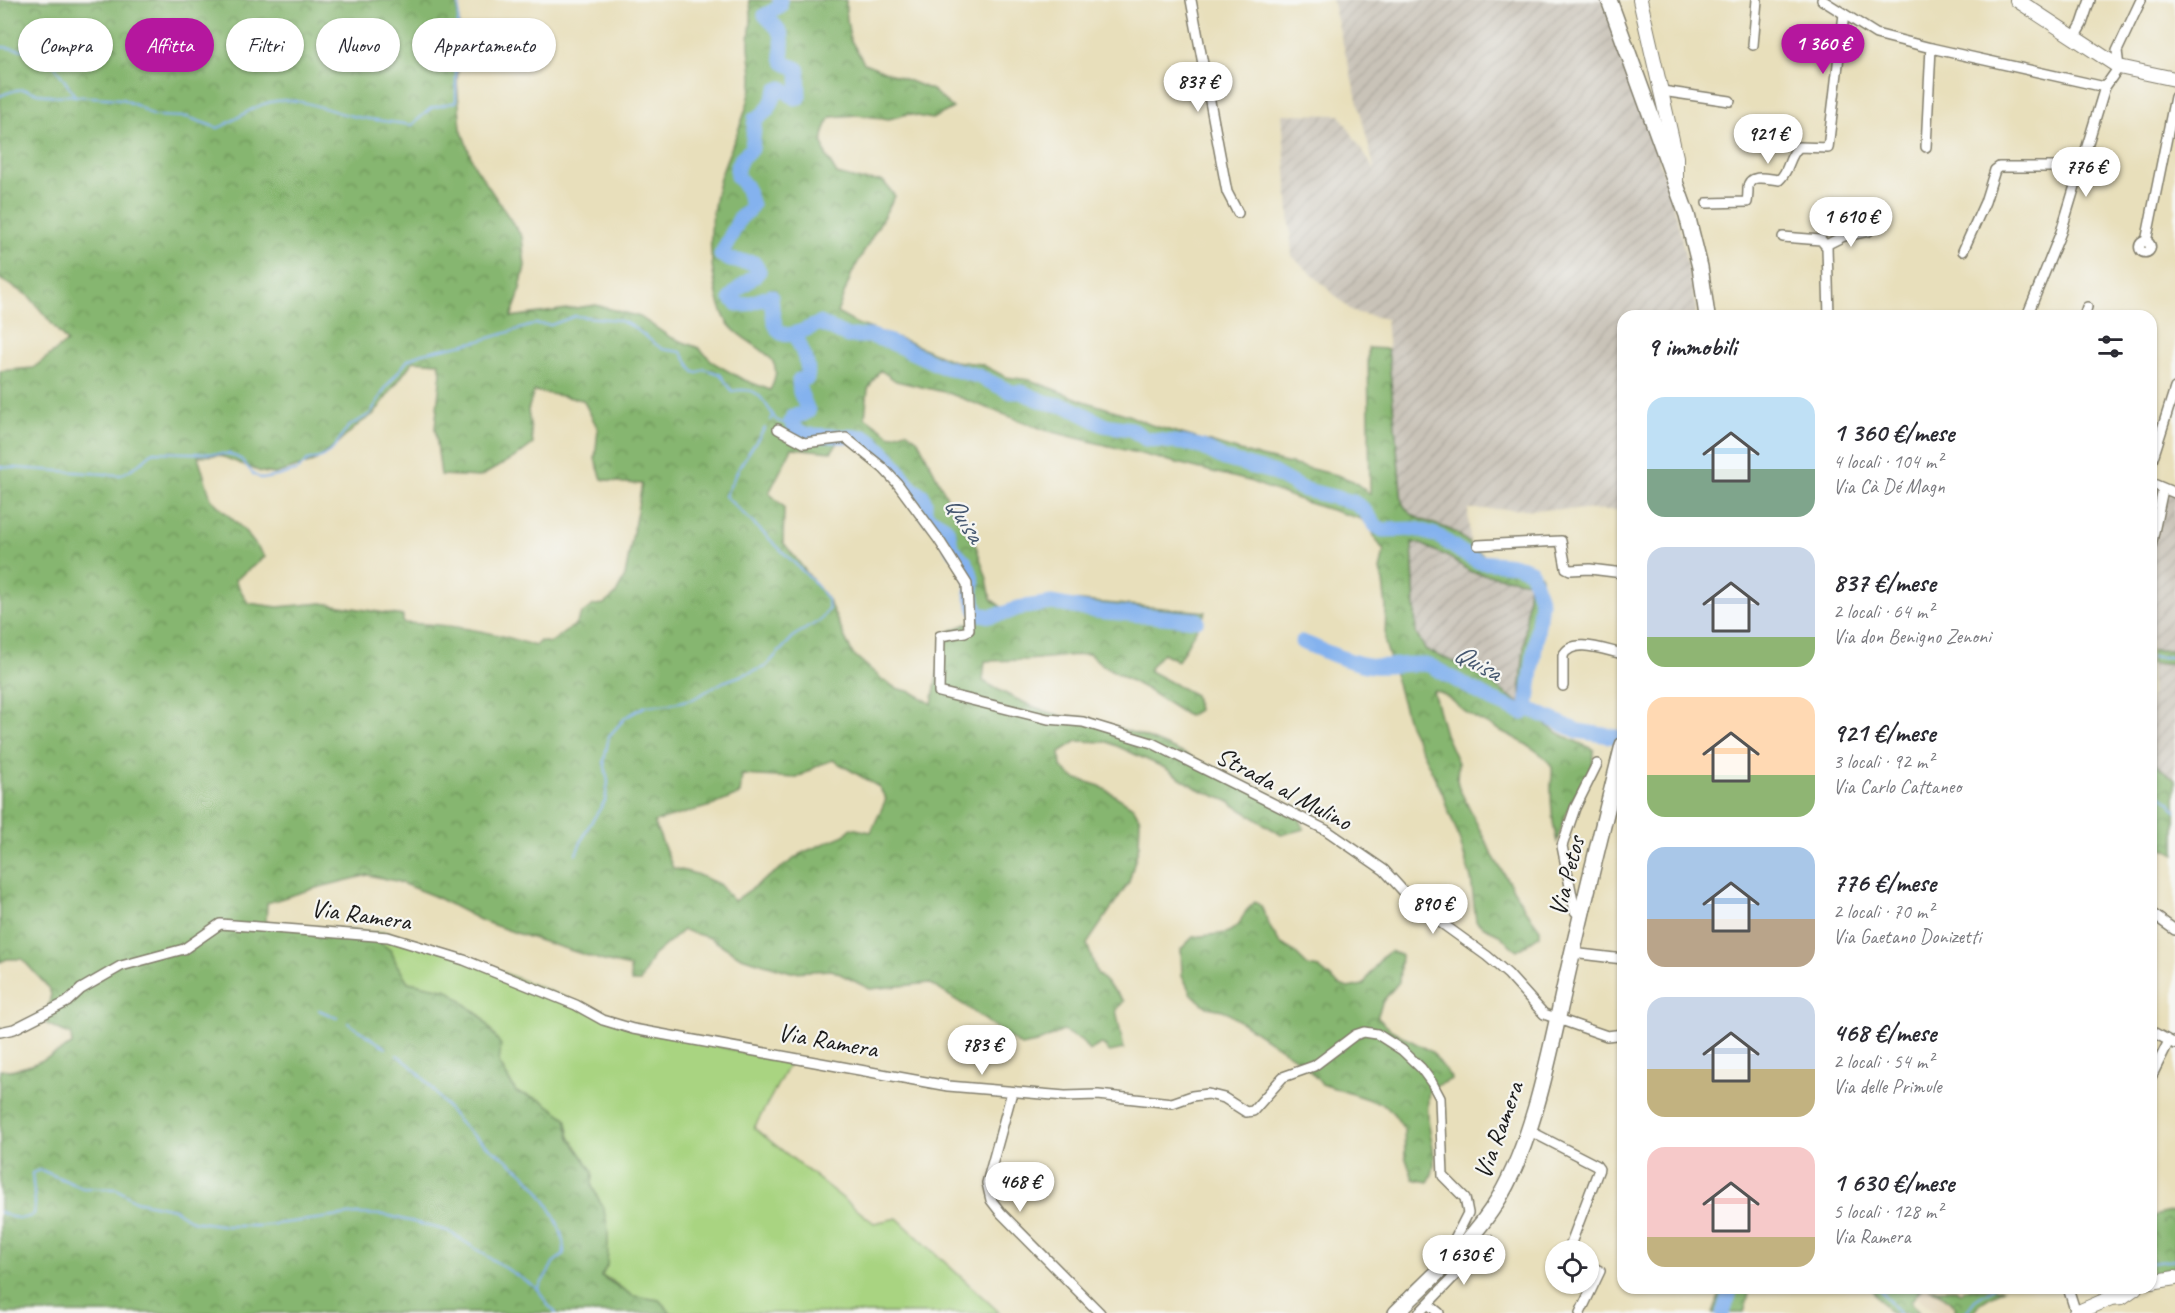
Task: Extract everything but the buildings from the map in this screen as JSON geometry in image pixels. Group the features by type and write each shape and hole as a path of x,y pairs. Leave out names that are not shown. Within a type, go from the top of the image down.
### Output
{"main road":[{"path":"1609,0 1676,183 1698,258 1706,310"},
{"name":"Via Petos","path":"1557,1019 1617,769"},
{"name":"Via Ramera","path":"1396,1313 1437,1273 1491,1212 1509,1179 1528,1130 1557,1019"}],"street":[{"path":"1191,0 1227,192 1238,213"},
{"path":"1640,0 1677,158 1676,183"},
{"path":"1753,45 1757,0"},
{"path":"1822,0 1876,34 2105,87"},
{"path":"2018,0 2119,67 2175,79"},
{"path":"2074,38 2082,24 2090,0"},
{"path":"2029,310 2061,232 2105,87 2119,67 2117,51 2141,0"},
{"path":"1707,203 1747,202 1751,180 1756,178 1779,180 1784,176 1792,154 1799,147 1828,148 1844,14"},
{"path":"1926,147 1931,48"},
{"path":"1662,91 1730,101"},
{"path":"2146,242 2175,97"},
{"path":"1661,141 1666,135 1669,123"},
{"path":"1963,251 1985,202 1995,170 1999,167 2081,167"},
{"path":"1826,245 1844,236 1869,231"},
{"path":"1783,237 1821,240 1826,245 1829,310"},
{"path":"2157,445 2175,388"},
{"name":"Strada al Mulino","path":"778,429 804,443 846,438 883,468 897,483 939,540 967,584 969,630 940,636 939,692 1048,719 1083,722 1152,743 1326,830 1384,870 1415,904 1487,956 1508,974 1544,1014 1607,1036 1617,1035"},
{"path":"2157,486 2175,493"},
{"path":"2157,518 2163,489"},
{"path":"1478,545 1561,541 1566,568 1569,570 1590,568 1617,572"},
{"path":"1563,686 1563,656 1564,651 1570,647 1587,646 1617,653"},
{"path":"1581,917 1575,911 1562,846 1575,808 1597,764"},
{"path":"2157,917 2175,930"},
{"name":"Via Ramera","path":"0,1032 14,1029 67,1002 81,989 121,966 184,949 220,924 388,937 465,960 576,1005 603,1020 633,1029 948,1086 1065,1096 1098,1095 1172,1103 1192,1096 1208,1094 1224,1098 1246,1112 1253,1111 1283,1077 1314,1066 1355,1035 1364,1032 1377,1034 1402,1050 1421,1068 1440,1098 1443,1176 1465,1198 1468,1213 1437,1273"},
{"path":"1572,953 1617,958"},
{"path":"2157,1034 2172,1042 2157,1067"},
{"path":"1012,1092 987,1183 991,1200 1001,1213 1100,1313"},
{"path":"1528,1130 1596,1165 1599,1169 1572,1240"},
{"path":"1419,1313 1489,1240"},
{"path":"2157,1281 2175,1278"},
{"path":"1580,1313 1589,1294"},
{"path":"2070,1294 2076,1313 2114,1296"},
{"path":"1428,1304 1439,1313"}],"shaded area":[{"path":"1332,0 1603,0 1651,133 1677,218 1696,305 1696,310 1617,310 1617,510 1468,509 1470,542 1437,524 1422,521 1407,512 1402,502 1386,319 1353,312 1292,256 1282,114 1340,115 1375,171"},
{"path":"2158,483 2175,486 2175,650 2157,650"},
{"path":"1412,542 1450,558 1471,572 1530,582 1521,686 1522,705 1472,670 1426,650 1416,634"},
{"path":"2175,663 2175,780 2157,765 2157,664"},
{"path":"1915,1294 1963,1294 1947,1313 1935,1313"}],"green space":[{"path":"0,0 457,0 458,18 412,18 412,72 458,72 461,129 474,165 522,237 525,266 511,317 596,305 640,317 670,337 699,348 714,363 742,379 770,390 775,378 775,367 771,359 765,352 738,334 725,319 716,290 711,251 712,221 718,187 744,115 752,82 749,0 846,0 850,39 864,63 932,90 953,108 932,119 908,114 889,119 857,115 831,117 826,125 823,146 837,174 860,180 883,181 895,196 852,273 837,313 857,324 904,340 953,361 981,364 1006,377 1030,380 1151,425 1261,457 1337,475 1353,481 1370,494 1368,348 1388,349 1402,502 1406,509 1418,518 1456,533 1492,561 1522,567 1541,575 1542,610 1528,700 1532,710 1546,725 1594,750 1590,771 1569,807 1557,842 1552,808 1552,768 1547,760 1527,745 1467,713 1446,696 1433,691 1445,734 1458,763 1459,788 1493,856 1540,929 1540,935 1517,951 1497,933 1476,921 1471,879 1457,832 1443,794 1409,725 1385,643 1386,607 1380,570 1384,551 1371,528 1361,519 1305,502 1249,481 1045,430 948,393 896,381 880,370 868,389 865,417 891,436 906,431 918,440 958,519 976,546 991,599 1003,608 1046,598 1206,612 1178,661 1163,653 1148,670 1195,695 1198,710 1188,716 1104,666 1089,654 1027,660 985,661 983,681 1041,710 1109,724 1189,756 1291,809 1299,817 1304,829 1281,835 1228,801 1198,789 1165,768 1108,742 1077,741 1060,752 1061,767 1074,778 1100,786 1133,807 1140,819 1139,845 1129,882 1087,944 1097,973 1124,1001 1116,1010 1124,1049 1110,1052 1101,1044 1089,1051 1081,1040 1063,1031 1036,1043 1021,1046 929,983 870,989 832,970 791,972 741,957 710,938 683,930 653,956 640,982 631,982 630,967 604,961 482,921 434,896 396,881 368,875 267,903 266,923 367,932 391,951 408,982 448,990 482,1018 501,1045 499,1063 516,1092 541,1100 566,1118 570,1138 593,1172 592,1186 604,1210 608,1229 607,1266 601,1276 633,1296 659,1300 671,1313 0,1313 0,1070 28,1066 72,1045 71,1035 45,1023 51,994 47,986 22,959 7,959 0,962 0,371 33,368 67,342 29,296 0,279","holes":["413,361 439,363 441,372 435,428 441,475 480,477 533,444 528,410 534,391 583,400 598,429 595,459 602,479 642,484 625,576 615,595 604,604 594,605 581,614 576,624 550,643 540,641 535,646 487,632 403,623 403,616 322,603 278,607 248,603 235,580 265,557 244,530 211,499 198,456 219,455 261,472 275,474 313,462 374,414","848,430 880,457 916,500 938,532 968,584 976,620 947,632 932,704 912,692 896,688 884,681 852,653 828,600 783,542 784,507 769,493 792,448 831,452","1412,542 1450,558 1471,572 1529,582 1521,686 1522,705 1472,670 1426,650 1416,634","833,760 879,787 886,799 871,832 851,828 845,835 804,852 734,901 719,884 696,874 673,868 654,822 714,805 740,794 742,775 797,778"]},
{"path":"2157,650 2175,650 2175,663 2157,664"},
{"path":"2157,765 2175,780 2175,854 2158,845"},
{"path":"1255,902 1261,906 1280,943 1293,951 1308,966 1319,968 1338,984 1348,988 1363,985 1378,962 1390,951 1401,955 1399,982 1383,1001 1377,1017 1391,1030 1432,1052 1452,1079 1429,1089 1428,1114 1434,1167 1428,1182 1413,1179 1405,1156 1404,1129 1392,1111 1382,1104 1322,1084 1301,1062 1223,1010 1207,1007 1191,994 1182,975 1181,949 1193,937 1227,933 1238,926 1246,911"},
{"path":"367,932 385,932 465,957 628,1023 789,1064 754,1128 874,1223 897,1218 1000,1313 671,1313 659,1300 633,1296 601,1276 604,1272 604,1210 592,1186 593,1172 570,1137 566,1118 541,1100 516,1092 499,1063 491,1031 482,1017 448,990 408,982 391,951"},
{"path":"2175,1211 2175,1274 2157,1276 2157,1215"},
{"path":"1720,1294 1749,1294 1744,1313 1713,1313"},
{"path":"1875,1294 1917,1294 1911,1301 1919,1313 1890,1313"},
{"path":"1941,1294 1995,1294 1979,1304 1972,1313 1953,1313 1956,1308"}],"waterway":[{"path":"0,48 39,52 52,62 75,96 122,99 153,116 187,117 218,128 260,105 285,100 352,116 412,125 431,108 456,102 456,45 460,0"},
{"path":"780,0 780,7 765,15 781,34 783,60 786,64 798,69 799,97 795,98 782,88 777,90 767,110 755,119 752,149 742,157 737,168 737,176 746,187 752,205 740,218 721,255 730,260 754,263 759,271 731,298 737,304 745,305 771,296 774,322 782,334 796,333 820,323 847,336 871,336 890,342 941,366 978,376 1011,392 1021,392 1045,402 1069,407 1104,425 1131,429 1146,439 1200,446 1225,459 1272,472 1302,489 1353,502 1363,509 1376,526 1383,530 1416,529 1438,536 1480,562 1515,565 1531,571 1541,602 1527,708"},
{"path":"0,96 23,89 42,95 75,96"},
{"path":"0,467 121,475 138,465 153,452 230,454 242,460 253,474 262,479 278,476 298,470 307,461 322,457 333,449 348,427 370,414 386,387 408,360 422,353 479,341 536,324 551,325 575,316 618,320 632,326 662,349 681,352 694,372 698,373 704,369 720,374 732,391 747,390 757,394 773,415"},
{"name":"Quisa","path":"797,335 808,372 807,378 799,380 800,392 808,411 793,416 791,421 796,429 809,435 864,437 872,441 890,459 912,489 922,495 928,517 945,527 949,534 951,547 966,563 973,583 971,593 980,614 990,616 1018,608 1052,603 1095,611 1197,620"},
{"path":"771,420 773,415 776,420 795,428"},
{"path":"576,854 587,829 605,801 608,782 604,761 609,736 626,717 646,706 693,699 723,682 765,667 795,635 821,620 829,608 827,599 815,583 725,496 740,466 765,428"},
{"name":"Quisa","path":"1302,642 1337,656 1373,666 1429,665 1492,700 1523,713"},
{"path":"2157,657 2175,657"},
{"name":"Quisa","path":"1527,708 1578,731 1617,737"},
{"name":"Quisa","path":"2157,794 2170,802 2175,811"},
{"path":"319,1010 337,1018"},
{"path":"348,1023 386,1048"},
{"path":"397,1055 424,1079 469,1132 512,1163 527,1177 547,1203 561,1233 564,1254 554,1262 538,1289 556,1313"},
{"path":"0,1212 21,1218 34,1214 32,1173 41,1170 83,1188 117,1189 135,1201 174,1209 192,1221 227,1226 259,1226 357,1214 386,1215 448,1231 538,1289"},
{"path":"2157,1262 2175,1260"},
{"path":"1883,1294 1899,1313"},
{"path":"1965,1313 1975,1300 1984,1294"},
{"path":"1723,1313 1729,1295"}]}
